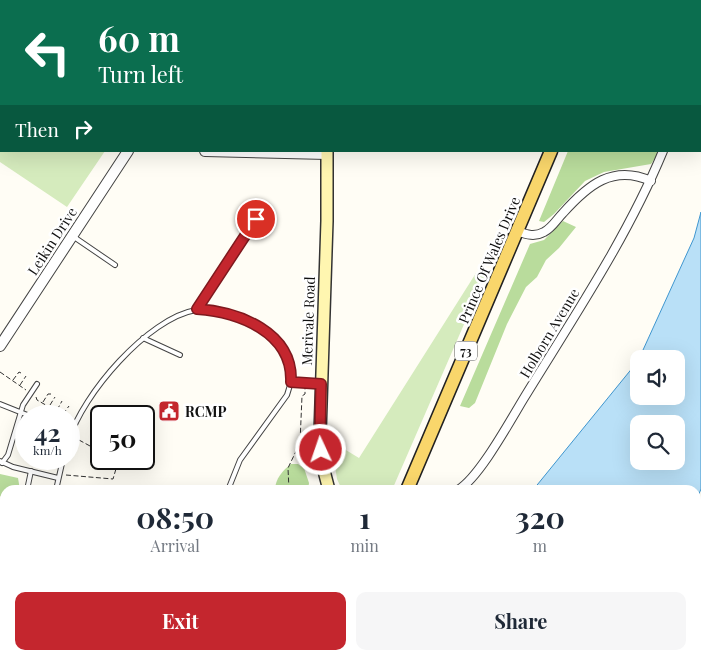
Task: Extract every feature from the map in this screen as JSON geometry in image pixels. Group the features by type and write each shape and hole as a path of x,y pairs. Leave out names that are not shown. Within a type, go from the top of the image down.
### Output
{"main road":[{"name":"Prince Of Wales Drive","path":"408,485 551,152"},
{"name":"Merivale Road","path":"327,153 327,221 320,434 323,467 328,485"}],"street":[{"name":"Leikin Drive","path":"0,346 127,152"},
{"path":"266,152 327,153"},
{"name":"Holborn Avenue","path":"464,485 470,480 496,444 634,215 663,152"},
{"path":"518,231 533,235 544,232 582,193 602,179 633,174 651,180"}],"lane":[{"path":"197,309 256,219"},
{"path":"72,236 116,265"},
{"path":"80,417 102,381 133,346 164,324 184,313 197,309 228,313 257,325 278,341 284,350 291,370 291,382 287,395 240,460 230,485"},
{"path":"143,338 180,355"},
{"path":"291,382 321,384"},
{"path":"23,405 37,384"},
{"path":"0,404 15,410"},
{"path":"15,432 8,455 1,462 31,472 58,476"},
{"path":"57,485 60,470"},
{"path":"28,485 31,472"}],"path":[{"path":"0,372 47,405"},
{"path":"13,381 19,372 21,373"},
{"path":"19,386 26,376"},
{"path":"289,485 288,468 300,443 302,396 305,394 306,383"},
{"path":"42,402 48,394 51,394"},
{"path":"50,405 55,397"},
{"path":"59,405 62,401"},
{"path":"58,476 113,479 116,470"}],"green space":[{"path":"0,152 104,152 67,207 0,162"},
{"path":"568,152 659,152 651,164 604,172 585,181 554,214 544,222 539,221"},
{"path":"563,221 576,227 559,248 546,260 537,277 526,287 507,324 475,403 469,408 460,406 530,244 544,240"},
{"path":"476,273 485,276 394,485 340,485 337,479 331,441 359,458"},
{"path":"291,464 298,464 304,468 309,485 276,485 285,469"},
{"path":"0,474 18,478 19,485 0,485"}],"water":[{"path":"701,212 701,485 537,485 630,371 630,405 685,405 685,350 643,350 694,238"}],"place":[{"name":"RCMP","path":"169,411"}],"route":[{"path":"256,219 197,309 228,313 257,325 278,341 284,350 291,370 291,382 321,384 321,450"}]}
